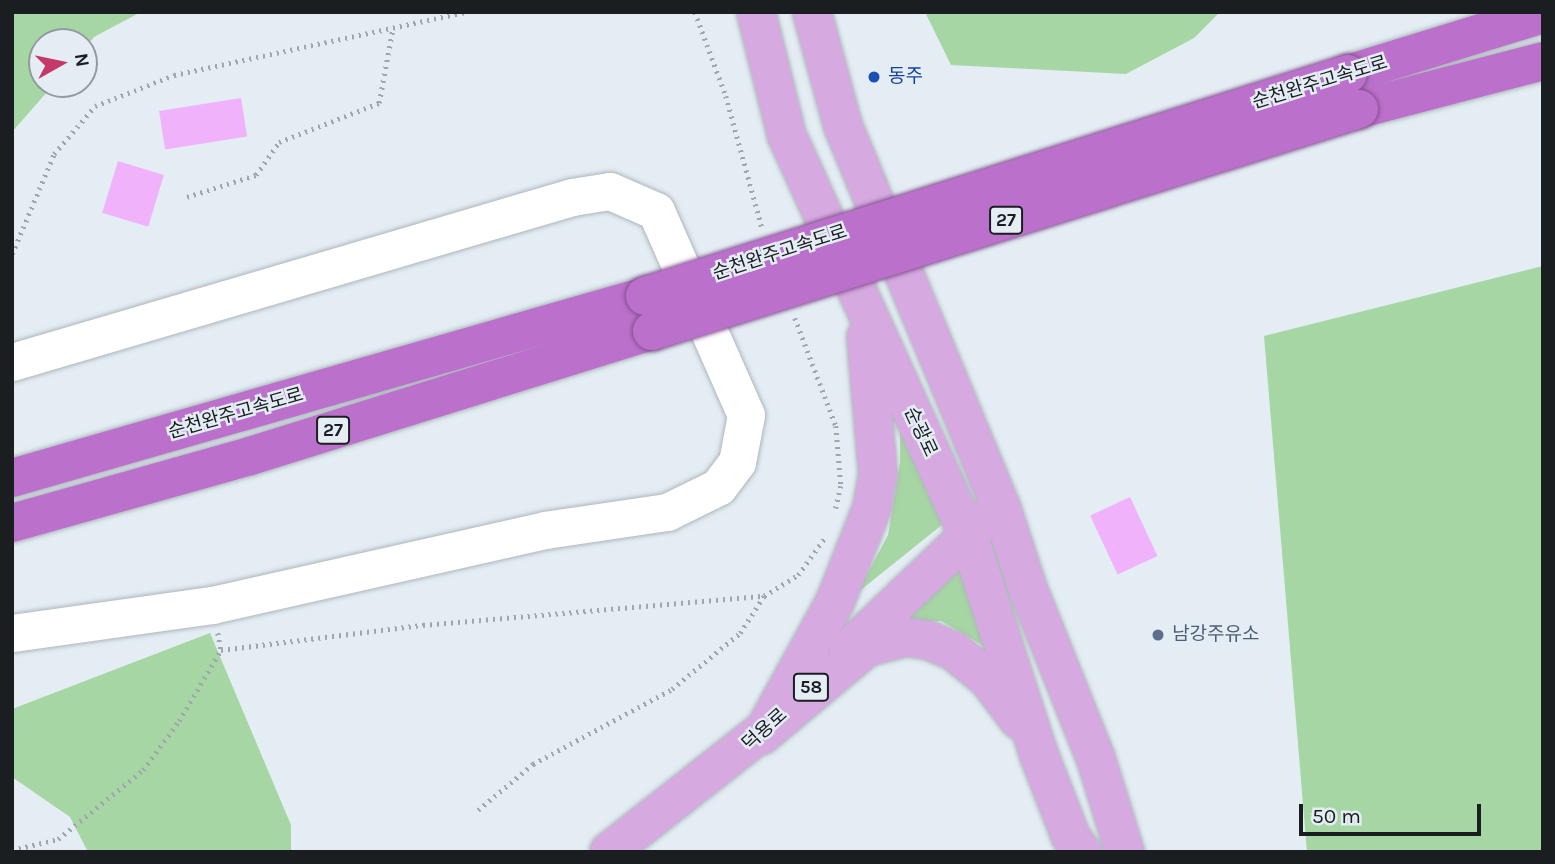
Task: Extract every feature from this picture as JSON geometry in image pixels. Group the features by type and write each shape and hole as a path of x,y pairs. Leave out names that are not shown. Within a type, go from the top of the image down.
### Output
{"highway":[{"name":"순천완주고속도로","path":"12,523 250,456 648,313 1354,92 1543,14"},
{"name":"순천완주고속도로","path":"1354,92 1543,61"},
{"name":"순천완주고속도로","path":"12,478 648,313"}],"main road":[{"name":"순광로","path":"756,12 788,136 863,310 967,532 1039,755 1071,837 1082,852"},
{"path":"812,12 843,126 1001,507 1028,589 1096,758 1125,852"},
{"path":"762,735 835,602 872,508 878,474 863,310"},
{"name":"덕용로","path":"609,852 762,735 967,532 1001,507"},
{"path":"762,735 867,647 906,637 928,640 954,651 989,680 1012,709 1039,755"}],"lane":[{"path":"12,362 572,197 610,191 656,211 746,415 737,462 718,487 667,512 545,530 212,605 12,633"}],"path":[{"path":"12,254 54,154 95,106 174,75 465,12"},
{"path":"187,197 256,175 279,142 379,103 393,27"},
{"path":"12,850 58,839 143,770 179,721 221,650 423,625 764,596"}],"green space":[{"path":"12,12 141,12 98,35 98,28 28,28 28,98 42,98 12,132"},
{"path":"925,12 1220,12 1194,38 1126,74 951,65"},
{"path":"1543,266 1543,852 1307,852 1264,336"},
{"path":"900,413 943,524 857,593 888,535 900,462"},
{"path":"963,567 1001,656 941,621 917,621 890,632"},
{"path":"210,633 291,825 291,852 88,852 70,817 12,777 12,709"}],"building":[{"path":"241,98 247,137 165,150 159,111"},
{"path":"118,161 164,175 148,227 102,213"},
{"path":"1130,497 1157,556 1118,575 1090,516"}],"place":[{"name":"동주","path":"874,77"},
{"name":"남강주유소","path":"1158,635"}]}
